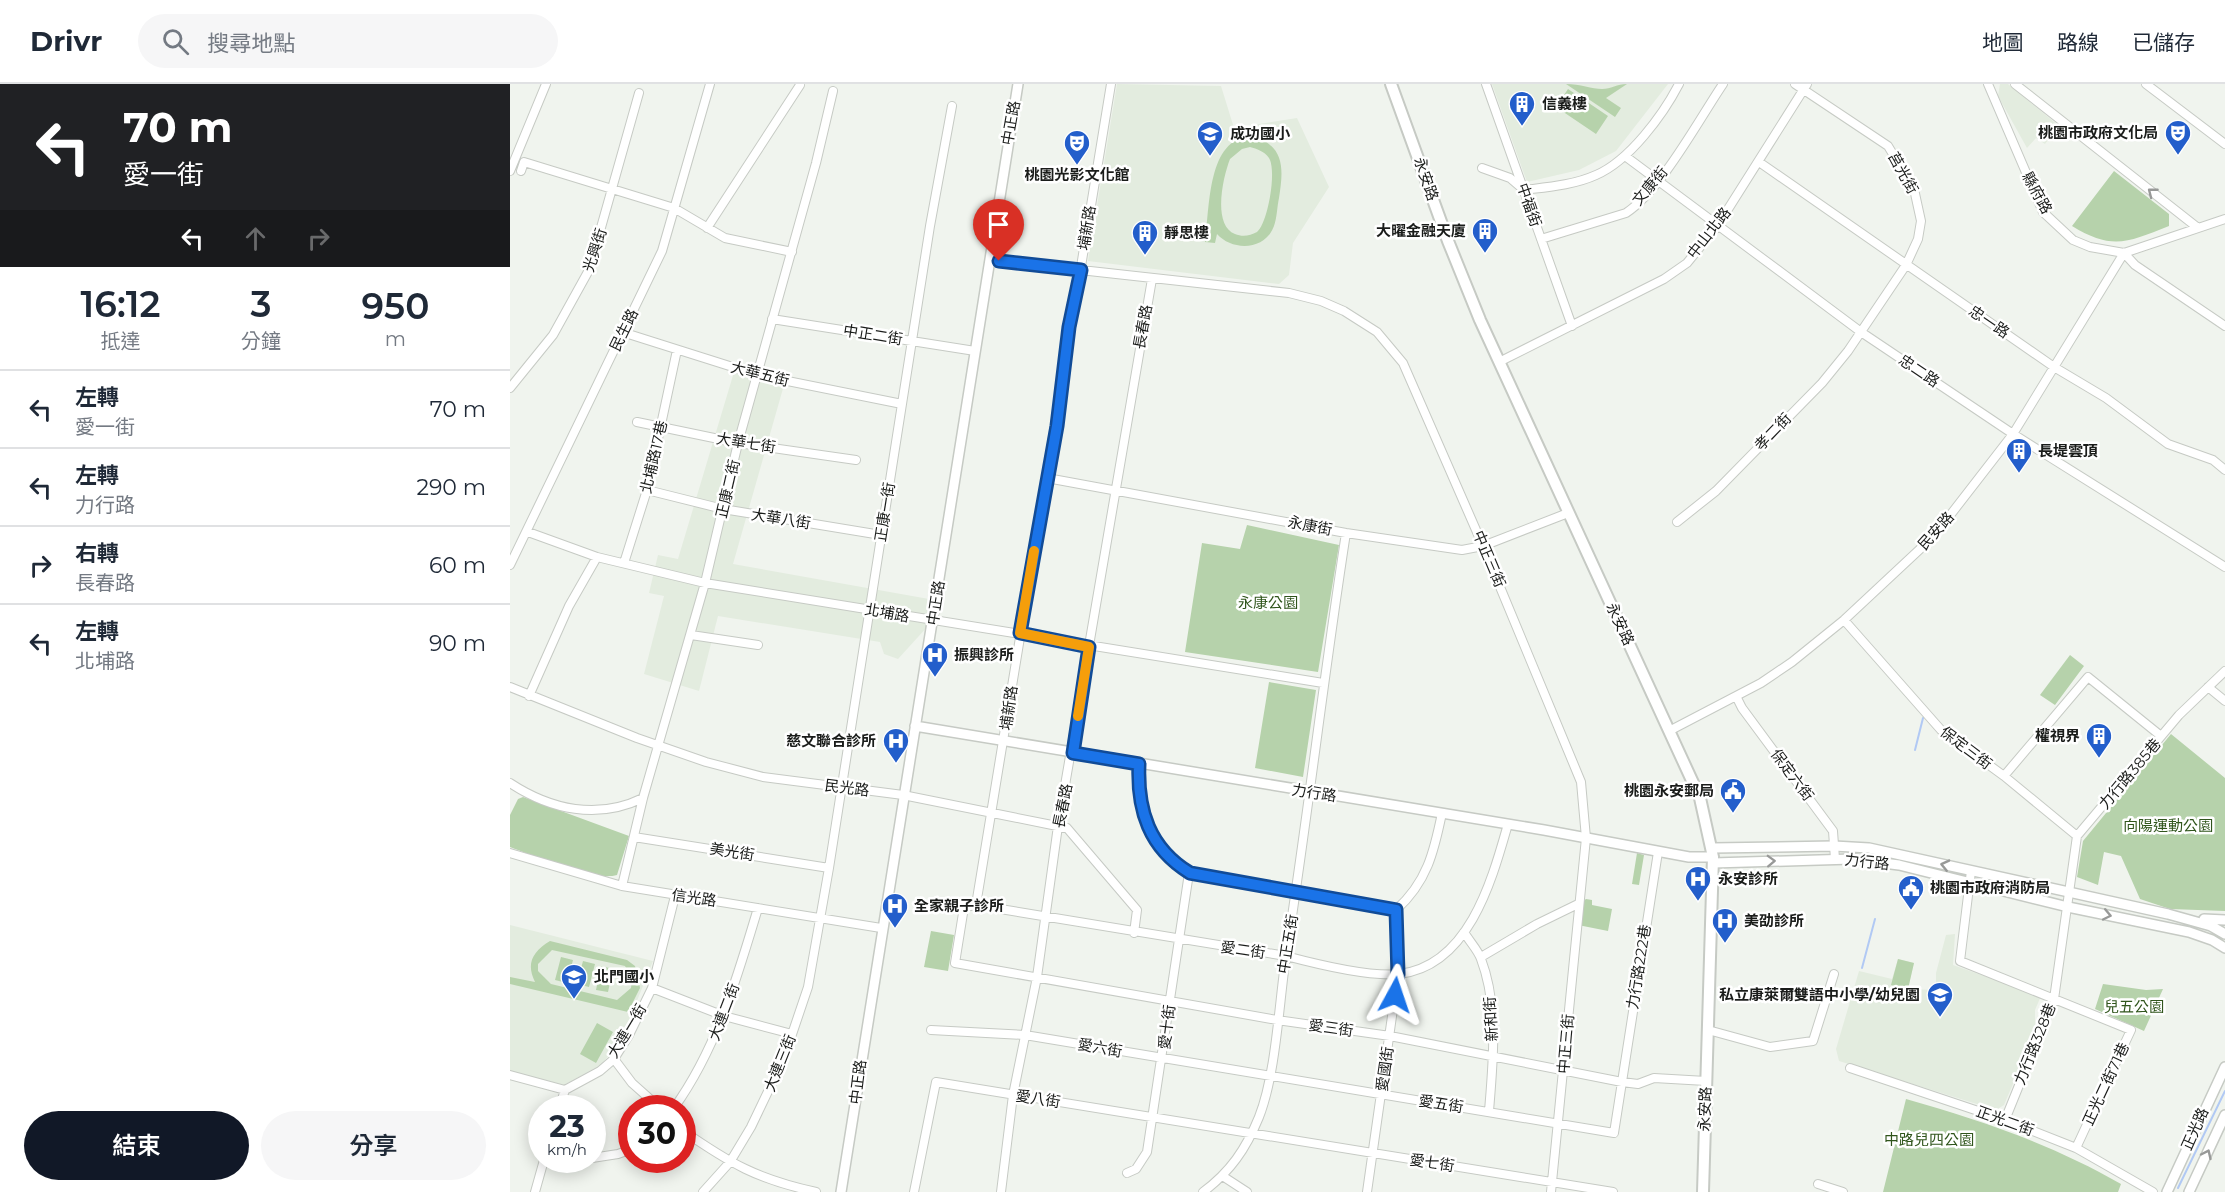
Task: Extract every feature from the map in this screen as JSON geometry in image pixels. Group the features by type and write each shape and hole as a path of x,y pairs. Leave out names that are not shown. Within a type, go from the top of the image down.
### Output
{"main road":[{"name":"永安路","path":"1391,84 1448,241 1499,362 1700,798 1713,856 1703,1192"}],"street":[{"path":"510,171 546,84"},
{"name":"民生路","path":"510,565 528,532 662,251 710,84"},
{"name":"中正路","path":"841,1192 853,1131 858,1071 934,621 1018,84"},
{"name":"埔新路","path":"976,905 1047,478 1069,327 1081,270 1111,84"},
{"name":"中福街","path":"1486,84 1572,326"},
{"path":"1482,168 1510,178 1524,190 1565,185 1596,176 1625,156 1669,103 1678,84"},
{"name":"文康街","path":"1540,239 1626,213 1643,199 1658,181 1723,84"},
{"name":"莒光街","path":"1795,84 1805,87 1888,146 1905,169 1914,189 1921,221 1918,239 1906,265 1861,332"},
{"name":"縣府路","path":"1988,84 2043,212 2073,240 2090,247 2124,253 2225,219"},
{"path":"2015,84 2198,228"},
{"path":"2145,84 2225,144"},
{"path":"707,228 800,85"},
{"name":"中山北路","path":"1499,362 1664,279 1687,263 1718,225 1805,87"},
{"name":"正康二街","path":"622,886 643,798 705,583 738,443 792,252 833,91"},
{"name":"光興街","path":"510,388 553,335 590,270 639,93"},
{"name":"正康一街","path":"820,918 952,106"},
{"name":"忠二路","path":"1625,156 1861,332 2013,434 2225,567"},
{"path":"521,171 524,162 674,208 725,238 792,252"},
{"name":"忠一路","path":"1759,162 2054,367 2106,398 2168,444 2213,460 2225,470"},
{"path":"2124,253 2135,266 2225,326"},
{"name":"民安路","path":"1670,731 1736,696 1792,662 1844,620 1934,536 2013,434 2124,253"},
{"name":"中正三街","path":"990,260 1289,293 1321,301 1344,311 1377,332 1403,363 1484,546 1581,782 1586,837 1551,1192"},
{"name":"長春路","path":"1001,1192 1012,1095 1037,977 1059,826 1152,279"},
{"name":"中正二街","path":"772,319 975,351"},
{"name":"大華五街","path":"622,332 758,375 902,404"},
{"name":"孝二街","path":"1677,522 1716,491 1821,383 1861,332"},
{"name":"北埔路17巷","path":"624,563 647,490 677,350"},
{"name":"大華七街","path":"637,422 738,443 856,460"},
{"name":"永康街","path":"1047,478 1346,533 1462,550 1484,546 1568,513"},
{"name":"大華八街","path":"647,490 723,509 881,535"},
{"name":"北埔路","path":"528,532 597,557 705,583 1020,633 1089,647 1323,683"},
{"name":"中正五街","path":"1203,1192 1224,1177 1238,1160 1260,1116 1297,893 1323,683 1346,533"},
{"path":"529,696 569,606 597,557"},
{"name":"保定三街","path":"1844,620 1941,730 2004,776 2077,836"},
{"path":"691,635 758,645"},
{"name":"力行路385巷","path":"2077,836 2161,736 2225,671"},
{"path":"2004,776 2088,677 2161,736"},
{"name":"民光路","path":"510,687 658,745 706,762 763,777 903,795 1059,826"},
{"path":"2208,687 2225,701"},
{"name":"保定六街","path":"1736,696 1742,708 1833,831 1835,859"},
{"name":"力行路","path":"915,726 1586,837 1689,857 1834,846 1869,848 2168,914 2211,926 2225,934"},
{"path":"1139,764 1138,787 1147,826 1156,844 1172,862 1190,873 1396,910 1415,892 1427,870 1442,813"},
{"path":"510,783 532,795 578,811 605,811 643,798"},
{"name":"愛二街","path":"956,963 964,907 976,905 1180,941 1286,956 1318,964 1398,974 1424,968 1464,932 1481,907 1508,824"},
{"path":"1059,826 1067,828 1137,910 1134,933"},
{"path":"2070,894 2077,836"},
{"name":"美光街","path":"634,837 829,868"},
{"name":"力行路222巷","path":"1614,1133 1658,852"},
{"name":"信光路","path":"510,853 622,886 881,928"},
{"name":"力行路","path":"1713,856 1835,859 1899,865 2068,907 2189,932 2212,940 2225,948"},
{"path":"1971,871 1960,961 2054,999"},
{"name":"愛十街","path":"1127,1173 1136,1169 1147,1152 1190,873"},
{"name":"力行路328巷","path":"2005,1120 2054,999 2070,894"},
{"name":"大連一街","path":"565,1090 600,1071 614,1059 652,988 675,896"},
{"path":"1481,957 1537,924 1578,904"},
{"name":"大連二街","path":"683,1095 702,1066 724,1016 758,908"},
{"name":"愛國街","path":"1367,1192 1398,974 1396,910"},
{"path":"2168,914 2212,921 2225,920"},
{"name":"大連三街","path":"703,1192 730,1162 751,1126 784,1058 807,987 820,918"},
{"name":"新和街","path":"1464,932 1481,957 1490,991 1493,1056 1489,1111"},
{"name":"愛三街","path":"956,963 1277,1020 1390,1036 1622,1082 1638,1084 1654,1078 1706,1081"},
{"path":"1708,1030 1770,1047 1814,1041 1834,974"},
{"path":"652,988 724,1016 792,1034"},
{"name":"正光二街71巷","path":"2054,999 2131,1030 2076,1148"},
{"name":"愛六街","path":"931,1030 1026,1035 1268,1077"},
{"path":"614,1059 632,1083 645,1095"},
{"name":"正光路","path":"2167,1192 2217,1079 2225,1067"},
{"name":"正光二街","path":"1850,1068 2005,1120 2076,1148 2153,1192"},
{"path":"510,1075 565,1090 563,1095"},
{"name":"愛五街","path":"1268,1077 1614,1133"},
{"name":"愛八街","path":"914,1192 936,1082 1251,1134"},
{"name":"正光路","path":"2189,1192 2225,1115"},
{"name":"愛七街","path":"1251,1134 1613,1192"},
{"path":"696,1139 730,1162 777,1183 816,1192"},
{"path":"535,1192 540,1173"},
{"path":"1224,1177 1247,1192"},
{"path":"1818,1184 1843,1192"}],"shaded area":[{"name":"成功國小","path":"1117,84 1221,86 1234,128 1297,118 1329,187 1293,243 1289,275 1279,284 1088,261"},
{"path":"1492,84 1668,84 1616,151 1579,170 1527,182"},
{"path":"2000,84 2008,84 2059,126 2045,144 2036,138 2027,148 1998,96"},
{"path":"734,372 784,385 733,564 929,599 928,626 898,659 884,654 880,642 718,616 699,691 644,674 664,596 649,593 658,555 678,559"},
{"name":"北門國小","path":"510,925 653,961 622,1038 602,1064 564,1085 510,1071"},
{"name":"私立康萊爾雙語中小學/幼兒園","path":"1955,934 1953,965 2041,996 2035,1010 2035,1026 2015,1079 2004,1105 1996,1110 1839,1061 1836,1049 1859,971 1892,979 1898,959 1914,963 1908,989 1936,990 1936,973 1946,935"}],"green space":[{"path":"1566,84 1602,89 1627,84 1606,98 1621,108 1615,117"},
{"path":"1568,89 1608,116 1596,134 1556,107"},
{"path":"1256,137 1266,142 1278,154 1281,179 1274,226 1263,240 1248,246 1239,246 1223,240 1217,234 1215,243 1205,242 1214,174 1228,146 1240,139","holes":["1250,147 1263,152 1269,158 1272,184 1268,208 1261,227 1257,232 1240,236 1228,229 1224,221 1221,211 1222,188 1230,159 1242,149"]},
{"path":"2114,171 2169,214 2169,226 2131,240 2110,241 2086,234 2072,226"},
{"name":"永康公園","path":"1247,525 1339,545 1318,672 1185,652 1202,543 1240,549"},
{"path":"2070,655 2084,666 2055,705 2040,695"},
{"path":"1269,682 1316,690 1303,777 1255,768"},
{"name":"向陽運動公園","path":"2171,734 2225,778 2225,911 2170,909 2140,899 2121,856 2104,852 2098,885 2077,877 2083,841"},
{"path":"523,797 629,836 617,875 593,875 579,872 510,847 510,815 518,799"},
{"path":"1637,853 1644,855 1639,885 1632,884"},
{"path":"1586,899 1592,900 1592,905 1612,909 1608,931 1578,925 1581,903"},
{"path":"931,931 954,935 948,971 924,967"},
{"path":"550,941 627,960 635,966 640,988 628,1012 510,984 510,977 535,982 531,970 532,959","holes":["552,950 625,966 632,980 631,988 617,1000 551,984 538,971 538,964"]},
{"path":"561,957 573,960 567,983 555,980"},
{"path":"1898,959 1914,963 1908,989 1891,985"},
{"path":"583,961 595,964 589,987 577,984"},
{"path":"601,966 613,969 608,992 596,990"},
{"name":"兒五公園","path":"2103,984 2146,990 2163,989 2144,1031 2095,1009"},
{"path":"597,1023 613,1032 596,1063 580,1054"},
{"name":"中路兒四公園","path":"1906,1099 1989,1125 2069,1157 2121,1184 2118,1192 1883,1192"}],"waterway":[{"path":"1915,750 1923,718"},
{"path":"1862,968 1875,919"},
{"path":"2178,1188 2225,1091"}],"slow traffic":[{"path":"1034,551 1020,633 1089,647 1078,716"}],"place":[{"name":"信義樓","path":"1522,127"},
{"name":"桃園市政府文化局","path":"2178,156"},
{"name":"成功國小","path":"1210,157"},
{"name":"桃園光影文化館","path":"1077,166"},
{"name":"大曜金融天廈","path":"1485,254"},
{"name":"靜思樓","path":"1145,256"},
{"name":"長堤雲頂","path":"2019,474"},
{"name":"振興診所","path":"935,678"},
{"name":"權視界","path":"2099,759"},
{"name":"慈文聯合診所","path":"896,764"},
{"name":"桃園永安郵局","path":"1733,814"},
{"name":"永安診所","path":"1698,902"},
{"name":"桃園市政府消防局","path":"1911,911"},
{"name":"全家親子診所","path":"895,929"},
{"name":"美劭診所","path":"1725,944"},
{"name":"北門國小","path":"574,1000"},
{"name":"私立康萊爾雙語中小學/幼兒園","path":"1940,1018"}],"route":[{"path":"999,261 1081,270 1069,327 1057,426 1020,633 1089,647 1073,753 1139,764 1138,787 1147,826 1156,844 1172,862 1190,873 1396,910 1398,974 1395,995"}]}
